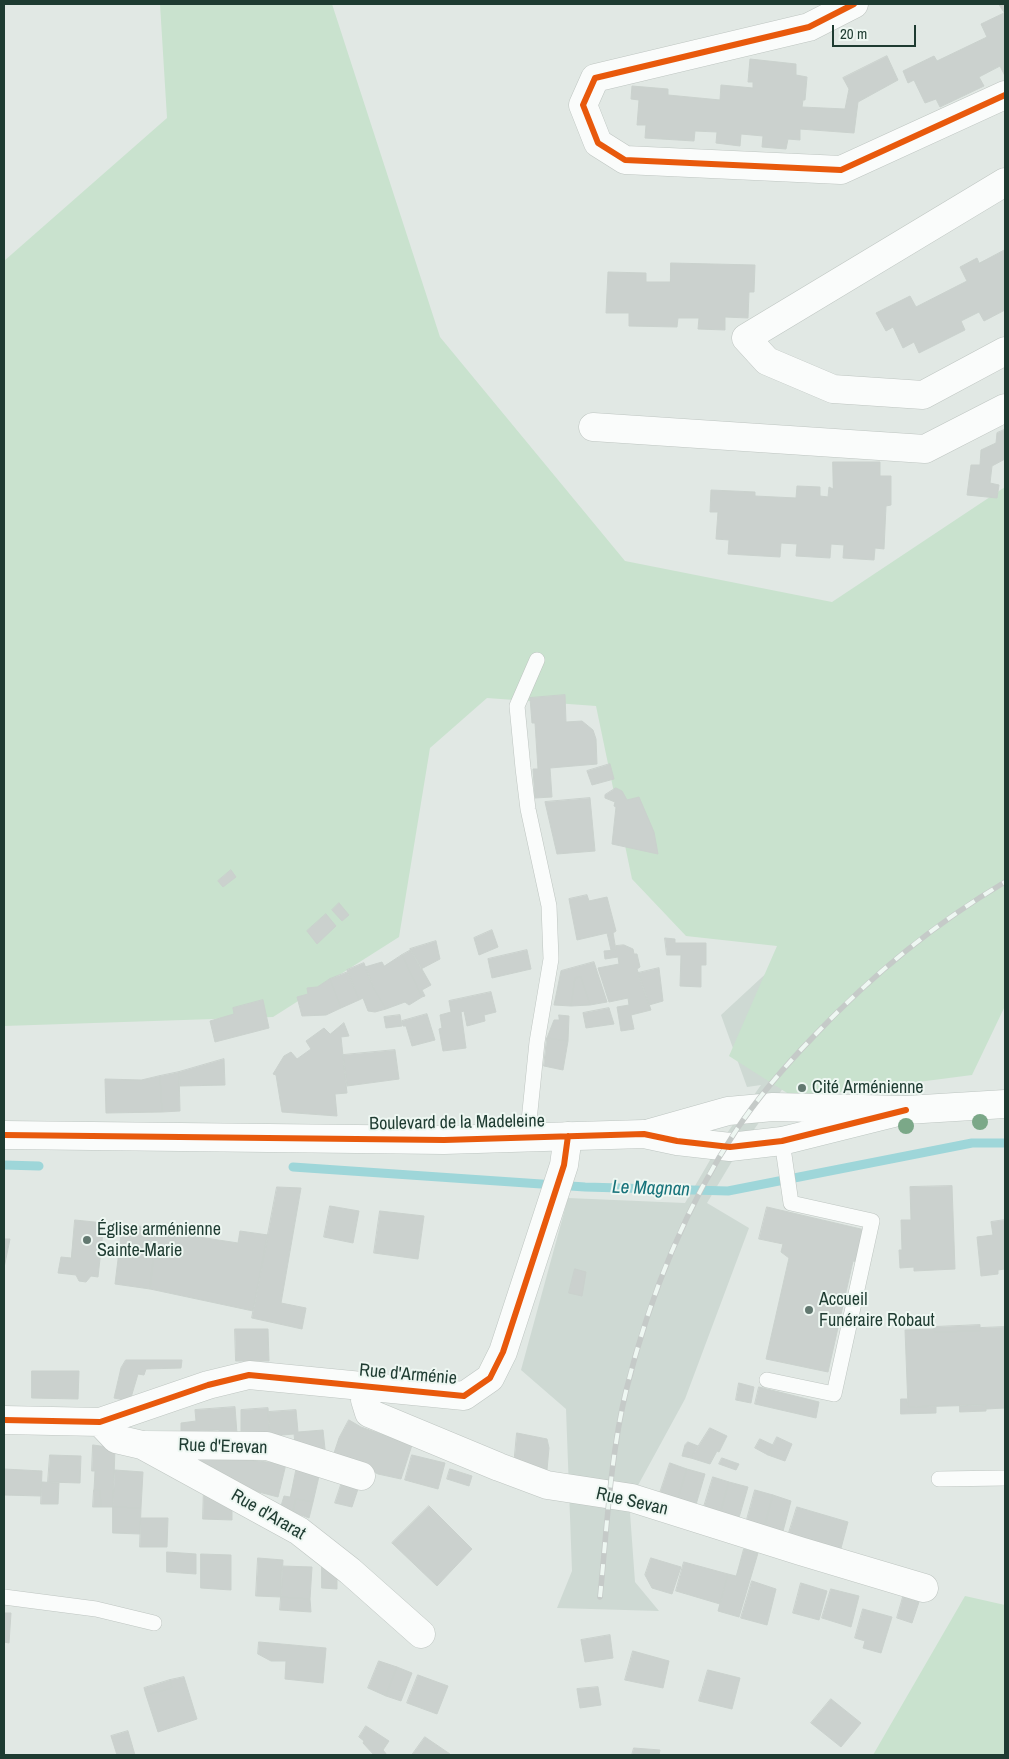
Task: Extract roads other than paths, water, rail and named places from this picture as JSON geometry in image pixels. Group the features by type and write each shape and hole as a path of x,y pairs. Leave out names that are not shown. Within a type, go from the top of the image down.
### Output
{"street":[{"path":"854,4 809,28 595,78 583,105 598,143 625,160 841,170 1005,95"},
{"path":"1005,182 746,338 767,361 833,389 923,395 1005,352"},
{"path":"593,427 925,449 1005,408"},
{"name":"Boulevard de la Madeleine","path":"644,1134 728,1111 773,1107 906,1110 1005,1104"},
{"name":"Boulevard de la Madeleine","path":"4,1135 444,1140 644,1134 677,1141 783,1154 906,1110"},
{"name":"Rue d'Arménie","path":"100,1422 208,1385 249,1375 464,1396 490,1378 504,1352 564,1165 568,1136"},
{"name":"Rue Sevan","path":"366,1387 364,1400 369,1412 547,1485 632,1498 800,1552 924,1588"},
{"path":"4,1420 100,1422"},
{"name":"Rue d'Ararat","path":"100,1422 116,1439 142,1445 299,1531 350,1571 421,1634"},
{"name":"Rue d'Erevan","path":"142,1445 267,1446 361,1476"}],"lane":[{"path":"523,1137 528,1121 537,1042 551,959 550,906 528,809 518,706 537,660"},
{"path":"767,1380 834,1394 872,1221 790,1203 783,1154"},
{"path":"939,1479 1005,1478"},
{"path":"4,1597 96,1609 154,1622"}],"waterway":[{"name":"Le Magnan","path":"293,1167 585,1187 728,1191 972,1143 1005,1143"},
{"name":"Le Magnan","path":"4,1165 39,1166"}],"railway":[{"path":"600,1597 616,1442 635,1356 670,1255 718,1159 745,1117 764,1093 793,1058 836,1014 881,972 928,933 1005,882"}],"place":[{"name":"Cité Arménienne","path":"802,1088"},
{"name":"Église arménienne Sainte-Marie","path":"87,1240"},
{"name":"Accueil Funéraire Robaut","path":"809,1310"}]}
